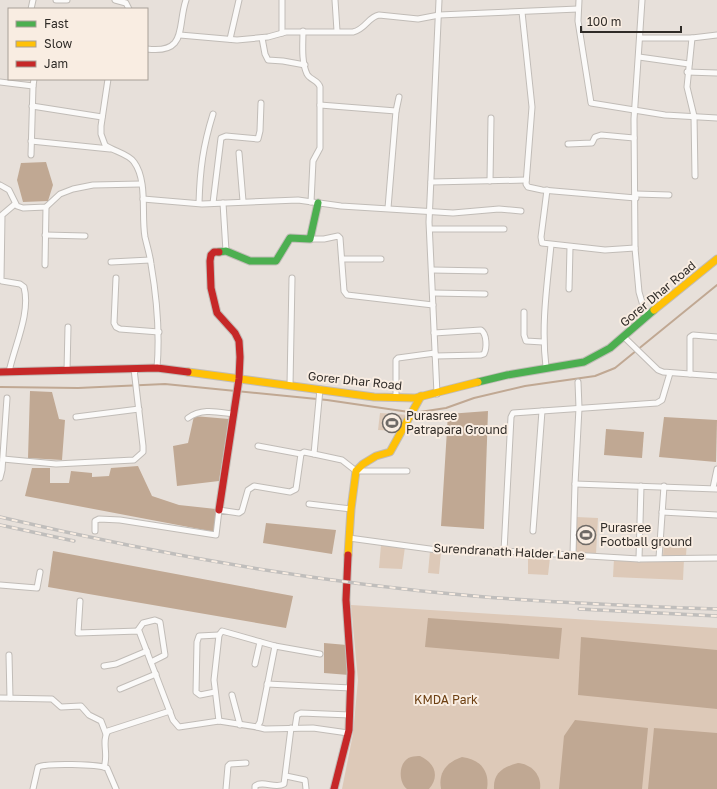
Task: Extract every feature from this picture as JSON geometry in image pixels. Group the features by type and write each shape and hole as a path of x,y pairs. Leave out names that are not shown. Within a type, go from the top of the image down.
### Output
{"street":[{"path":"56,0 67,0"},
{"path":"115,0 126,3 128,8"},
{"path":"148,48 154,49 171,46 177,42 180,34 186,0"},
{"path":"230,39 239,0"},
{"path":"282,0 282,33"},
{"path":"335,0 337,31"},
{"path":"437,394 430,211 439,0"},
{"path":"579,0 578,21 591,103 665,115 717,118"},
{"path":"642,0 634,110 636,196 635,248 639,292 646,316"},
{"path":"180,34 230,39 262,38 282,33 303,31 359,30 374,15 418,19 439,15 578,9"},
{"path":"522,12 532,107 526,180 528,186 547,190 636,196 669,195"},
{"path":"303,31 305,65 310,78 319,84 320,105 320,148 313,161 311,202"},
{"path":"640,38 692,38 717,35"},
{"path":"262,38 265,54 268,60 305,65"},
{"path":"692,38 687,72 687,87 694,116 695,176"},
{"path":"639,57 689,64"},
{"path":"687,72 717,73"},
{"path":"31,155 34,80"},
{"path":"108,80 101,134 105,145 132,158 136,163 141,184 145,236 150,260 159,332 157,368"},
{"path":"0,82 33,86"},
{"path":"388,208 396,111 400,97"},
{"path":"213,203 221,138 226,136 258,139 260,131 261,103"},
{"path":"320,105 396,111"},
{"path":"32,106 102,118"},
{"path":"199,203 200,166 204,145 213,114"},
{"path":"490,181 491,118"},
{"path":"568,144 592,144 595,137 601,135 634,138"},
{"path":"31,141 111,149"},
{"path":"239,153 244,201"},
{"path":"431,182 526,180"},
{"path":"0,184 9,190 15,204 23,208 46,207 60,194 73,189 93,185 141,184"},
{"path":"547,190 541,241 551,245 606,250 635,248"},
{"path":"143,199 199,203 285,199 318,203 453,213 499,209 521,211"},
{"path":"223,203 226,251"},
{"path":"310,238 318,203"},
{"path":"9,372 14,349 21,335 25,305 24,287 20,284 2,281 1,279 2,215 15,204"},
{"path":"45,265 46,207"},
{"path":"430,229 504,229"},
{"path":"45,235 85,236"},
{"path":"96,531 96,521 99,519 120,520 213,536 218,533 219,510 233,414 240,379 237,336 233,330 217,315 210,275 211,255 214,252 226,251 250,261 276,262 281,257 286,241 290,238 307,240 310,238 324,239 338,236 340,238 344,292 350,297 433,305"},
{"path":"546,367 543,342 551,245"},
{"path":"569,289 570,247"},
{"path":"342,259 381,259"},
{"name":"Gorer Dhar Road","path":"0,372 157,368 290,385 320,393 396,397 437,394 507,375 546,367 584,362 594,358 624,337 646,316 717,259"},
{"path":"111,262 150,260"},
{"path":"432,270 485,271"},
{"path":"116,278 114,323 116,327 120,329 159,332"},
{"path":"290,385 292,278"},
{"path":"432,293 485,294"},
{"path":"524,312 524,335 526,341 543,342"},
{"path":"67,371 68,327"},
{"path":"396,397 396,360 398,358 435,354 481,355 484,354 486,349 485,334 481,330 434,333"},
{"path":"690,374 690,337 693,335 717,336"},
{"path":"624,337 658,370 670,373 717,376"},
{"path":"3,459 51,464 134,460 143,452 134,369"},
{"path":"504,551 510,417 513,413 657,403 662,400 670,373"},
{"path":"573,555 574,484 579,408 578,382"},
{"path":"314,454 320,393"},
{"path":"334,789 348,733 350,715 351,688 346,600 351,509 356,471 363,464 376,456 390,452 422,396"},
{"path":"0,478 3,459 3,419 7,398"},
{"path":"76,417 139,409"},
{"path":"188,418 196,413 208,411 233,414"},
{"path":"533,531 542,411"},
{"path":"258,446 301,454 304,452 342,460 356,471 408,471"},
{"path":"219,510 239,513 242,512 248,490 254,486 290,492 294,491 296,489 301,454"},
{"path":"574,484 715,489 717,469"},
{"path":"639,559 641,486"},
{"path":"659,558 664,486"},
{"path":"309,504 351,509"},
{"path":"662,512 717,516"},
{"name":"Surendranath Halder Lane","path":"349,538 437,550 504,551 639,559 717,558"},
{"path":"0,585 37,588 40,580 40,572"},
{"path":"80,601 78,633 138,630 144,623 155,620 160,622 164,655 151,662"},
{"path":"138,630 173,720 179,726 219,721 265,729 327,729 348,733"},
{"path":"215,692 200,695 196,692 197,642 200,636 219,635 224,631 275,646 320,654"},
{"path":"219,635 214,680 219,721"},
{"path":"255,664 260,642"},
{"path":"257,728 260,722 275,646"},
{"path":"104,666 116,664 147,651"},
{"path":"9,655 10,698"},
{"path":"120,688 156,674"},
{"path":"267,684 351,688"},
{"path":"232,695 240,725"},
{"path":"0,698 52,699 61,707 81,706 89,715 101,720 106,734 106,758 104,767"},
{"path":"106,734 112,728 170,712"},
{"path":"254,789 256,784 283,785 286,776 293,728 299,713 350,715"},
{"path":"226,789 228,766 230,764 246,763"},
{"path":"33,789 38,767 42,765 104,767 107,768 116,789"},
{"path":"286,776 305,780 307,784 306,789"}],"green space":[{"name":"Purasree Patrapara Ground","path":"380,413 409,415 400,431 378,430"},
{"name":"Purasree Football ground","path":"576,517 598,518 596,554 575,553"},
{"path":"664,538 687,539 686,556 663,556"},
{"path":"381,545 405,547 402,569 379,568"},
{"path":"430,551 441,552 439,574 428,573"},
{"path":"528,556 550,558 548,575 528,574"},
{"path":"614,558 684,559 683,580 613,577"},
{"name":"KMDA Park","path":"351,605 717,628 717,789 342,789 353,734 358,680"}],"shaded area":[{"path":"46,162 53,185 48,201 23,202 17,180 21,163"},
{"path":"30,391 52,392 59,419 65,420 62,460 28,458"},
{"path":"488,411 484,529 441,526 448,414"},
{"path":"194,416 229,419 219,481 177,486 173,446 188,443"},
{"path":"664,417 717,420 716,462 659,457"},
{"path":"606,429 644,432 642,458 604,455"},
{"path":"138,466 152,496 179,505 216,509 215,532 25,496 32,468 50,468 50,483 69,483 71,471 92,473 92,477 109,476 111,468"},
{"path":"266,523 336,530 332,554 263,543"},
{"path":"53,551 293,596 286,628 48,587"},
{"path":"428,618 562,628 559,659 425,647"},
{"path":"581,637 717,650 717,709 578,695"},
{"path":"324,643 347,645 349,675 324,673"},
{"path":"575,720 648,728 642,789 559,789 564,736"},
{"path":"654,728 717,733 717,789 648,789"},
{"path":"420,756 432,766 435,775 434,779 429,789 407,789 402,782 402,767 407,759"},
{"path":"462,757 479,763 485,771 487,777 487,789 441,789 440,783 442,773 445,768 452,762"},
{"path":"518,763 523,764 535,771 539,779 540,789 494,789 494,783 497,775 508,766"}],"waterway":[{"path":"413,413 446,408 474,398 525,386 595,376 615,368 717,285"},
{"path":"0,387 78,388 165,384 327,400 409,412"}],"railway":[{"path":"0,517 176,555 295,575 354,583 474,596 596,604 717,609"},
{"path":"0,525 74,541"},
{"path":"579,609 717,616"}],"traffic: fast":[{"path":"219,252 226,251 250,261 276,261 290,238 310,239 318,203"},
{"path":"478,382 507,375 584,362 610,348 654,310"}],"traffic: slow":[{"path":"654,310 717,259"},
{"path":"188,372 374,397 415,398 478,382"},
{"path":"348,555 351,509 356,471 363,464 376,456 390,452 421,396"}],"traffic: jam":[{"path":"219,252 214,252 211,255 211,288 217,313 235,333 239,341 240,357 239,379 219,510"},
{"path":"0,372 157,368 188,372"},
{"path":"334,789 349,730 351,672 346,600 348,555"}],"place":[{"name":"Purasree Patrapara Ground","path":"392,423"},
{"name":"Purasree Football ground","path":"586,535"}]}
